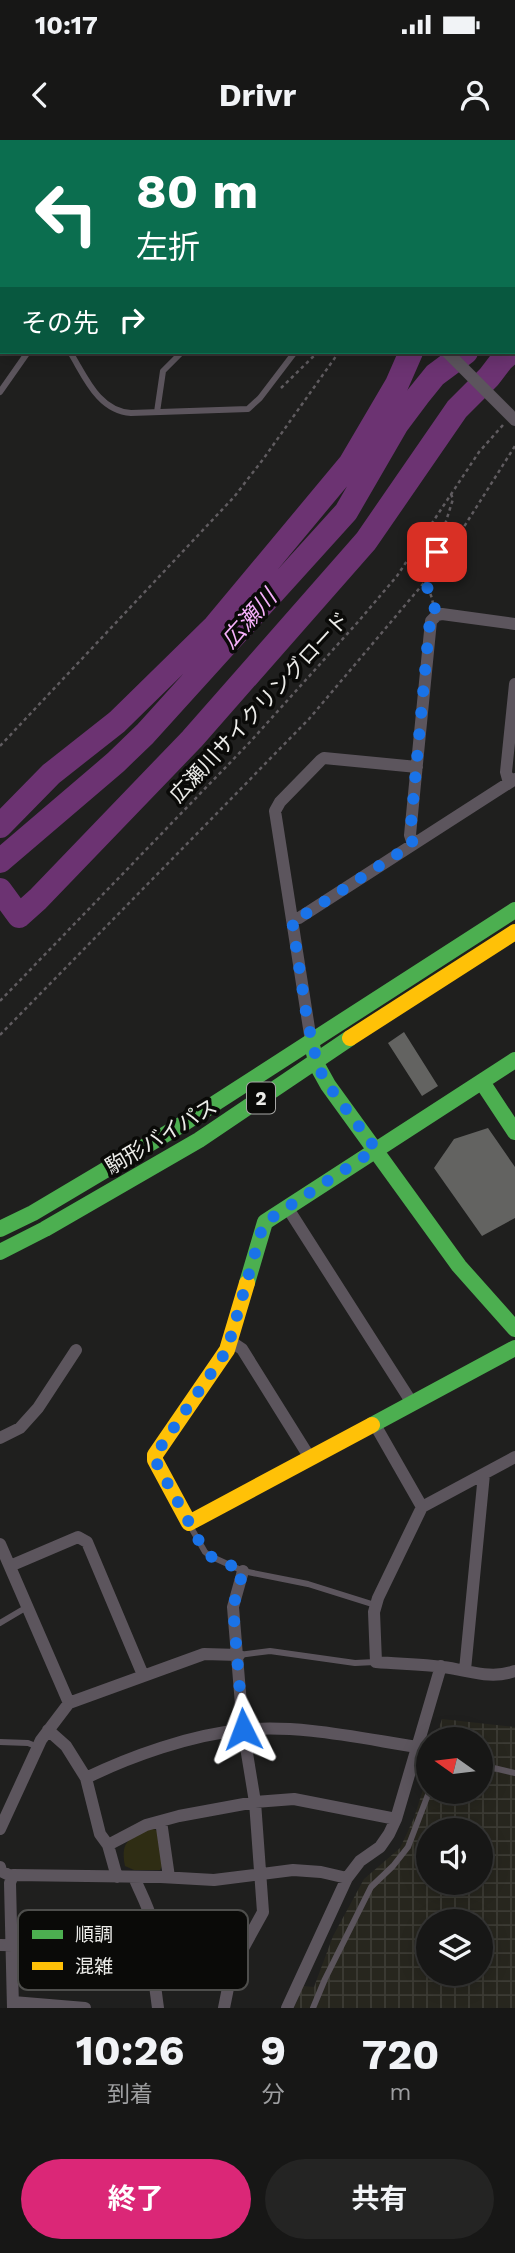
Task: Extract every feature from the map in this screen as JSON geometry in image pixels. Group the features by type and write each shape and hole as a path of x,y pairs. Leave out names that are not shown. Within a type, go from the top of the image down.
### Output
{"street":[{"path":"449,354 511,420"},
{"path":"413,844 410,835 431,621 437,615 515,624"},
{"path":"292,920 512,781 506,772 515,684"},
{"path":"417,767 324,758 277,806 275,816 311,1041 318,1067 328,1085 459,1266 515,1329"},
{"name":"駒形バイパス","path":"0,1229 33,1213 186,1122 515,910"},
{"name":"駒形バイパス","path":"0,1252 199,1140 316,1060 515,932"},
{"path":"515,1060 287,1207 262,1227 227,1350 155,1455 155,1460 188,1523 515,1348"},
{"path":"482,1082 515,1132"},
{"path":"287,1207 412,1403"},
{"path":"230,1341 242,1349 310,1458"},
{"path":"0,1438 20,1428 38,1408 76,1350"},
{"path":"374,1423 422,1507"},
{"path":"515,1457 422,1507 375,1605 376,1662 441,1666 475,1674 505,1675 515,1671"},
{"path":"464,1670 484,1474"},
{"path":"10,1566 78,1537 84,1539 143,1675"},
{"path":"0,1544 69,1703"},
{"path":"243,1571 233,1607 243,1729 255,1802 262,1873 263,1912 248,1939"},
{"path":"0,1829 3,1814 38,1746 69,1703 204,1654 239,1655"},
{"path":"423,1727 441,1666"},
{"path":"86,1778 113,1765 162,1749 243,1729 317,1731 416,1747"},
{"path":"48,1730 66,1746 86,1778 100,1834 108,1845 117,1877"},
{"path":"287,2008 347,1878 360,1861 380,1847 396,1819 416,1750"},
{"path":"108,1845 146,1825 255,1802 294,1799 396,1819"},
{"path":"161,1821 169,1877"},
{"path":"0,1867 1,1871 11,1876 18,1874 214,1880 306,1870 347,1878"},
{"path":"11,1876 5,1945 13,2005 85,2008"},
{"path":"134,1877 148,1910"},
{"path":"156,1990 158,2008"},
{"path":"224,2008 228,1990"}],"lane":[{"path":"0,392 27,354"},
{"path":"73,354 97,396 113,409 121,412 157,412 248,409 260,398 293,354"},
{"path":"157,412 163,371 180,354"},
{"path":"188,1523 205,1552 243,1571 308,1584 375,1605"},
{"path":"0,1623 27,1607"},
{"path":"239,1655 270,1651 355,1663 376,1662"},
{"path":"0,1742 38,1746"},
{"path":"494,1768 515,1773"},
{"path":"313,2008 371,1886 408,1847 424,1804"}],"path":[{"path":"280,389 316,354"},
{"path":"0,746 234,497 338,354"},
{"name":"広瀬川サイクリングロード","path":"0,1001 250,742 357,623 397,576 479,452 511,420"},
{"path":"0,1035 309,719 439,565 515,446"},
{"path":"439,565 433,563 453,499 451,494"},
{"path":"425,581 437,615"}],"shaded area":[{"path":"442,1719 515,1727 515,2008 294,2008 303,1986 314,1987 333,1936 364,1879 400,1848 418,1804 494,1804 494,1727 439,1727"},
{"path":"152,1828 159,1832 164,1862 160,1870 134,1870 125,1866 124,1850 128,1841"}],"building":[{"path":"404,1032 438,1086 422,1096 388,1043"},
{"path":"488,1128 515,1167 515,1218 482,1236 434,1168 454,1139"}],"waterway":[{"path":"0,826 51,774 117,722 215,626 350,464 397,384 410,354"},
{"name":"広瀬川","path":"0,861 145,734 346,512 397,424 435,375 463,354"},
{"path":"0,890 19,916 192,739 366,541 457,409 509,354"}],"traffic: fast":[{"path":"0,1229 33,1213 186,1122 515,910"},
{"path":"0,1252 199,1140 350,1038"},
{"path":"312,1046 318,1067 328,1085 459,1266 515,1329"},
{"path":"247,1283 265,1222 515,1060"},
{"path":"482,1082 515,1132"},
{"path":"372,1425 515,1348"}],"traffic: slow":[{"path":"350,1038 515,932"},
{"path":"247,1283 227,1350 155,1455 155,1460 189,1523 372,1425"}],"route":[{"path":"243,1729 233,1607 243,1571 205,1552 155,1460 155,1455 227,1350 265,1222 376,1149 328,1085 318,1067 307,1019 292,920 413,844 410,835 429,628 437,615 425,581 439,565 433,563 437,552"}]}
